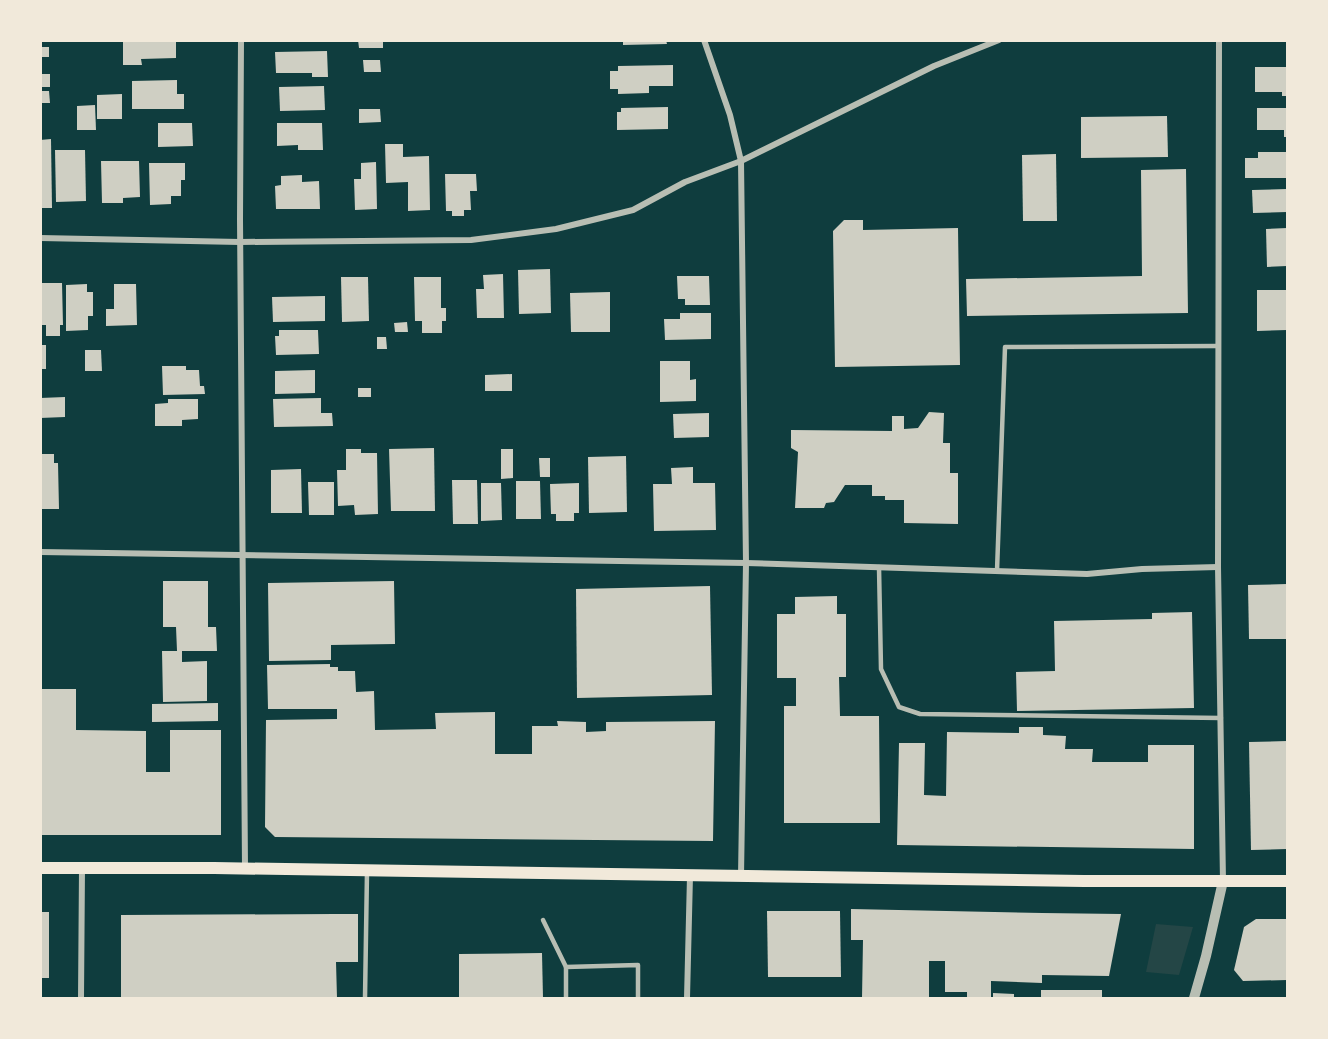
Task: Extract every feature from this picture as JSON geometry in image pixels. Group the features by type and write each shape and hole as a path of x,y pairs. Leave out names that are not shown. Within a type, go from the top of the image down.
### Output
{"main road":[{"path":"40,868 1287,881"}],"street":[{"path":"241,40 240,242 245,869"},
{"path":"704,40 730,115 741,161 746,563 741,877"},
{"path":"40,238 240,242 471,240 556,229 633,210 685,182 741,161 934,66 999,40"},
{"path":"1194,999 1223,881 1218,567 1219,40"},
{"path":"40,552 746,563 1087,574 1142,568 1218,567"},
{"path":"81,999 82,868"},
{"path":"687,999 690,876"}],"lane":[{"path":"997,571 1005,347 1218,346"},
{"path":"879,567 881,669 899,707 920,714 1221,718"},
{"path":"365,999 367,871"},
{"path":"543,920 566,967 566,999"},
{"path":"566,967 638,965 638,999"}],"shaded area":[{"path":"1156,924 1193,927 1179,975 1146,972"}],"building":[{"path":"123,40 176,40 176,58 141,59 142,65 123,65"},
{"path":"358,40 383,40 383,48 359,48"},
{"path":"623,40 666,40 667,44 623,45"},
{"path":"40,47 49,47 49,57 40,57"},
{"path":"327,51 328,77 312,77 312,73 276,73 275,52"},
{"path":"363,60 380,60 381,72 364,72"},
{"path":"673,65 673,86 649,86 649,93 618,94 618,89 610,89 610,71 618,71 618,66"},
{"path":"1255,67 1287,67 1287,96 1282,96 1282,92 1255,92"},
{"path":"40,74 50,74 50,87 40,87"},
{"path":"177,80 177,94 184,94 184,109 132,109 132,81"},
{"path":"324,86 325,110 280,111 279,87"},
{"path":"40,91 49,91 50,103 41,103"},
{"path":"122,94 122,119 97,119 97,95"},
{"path":"95,105 96,130 77,130 77,106"},
{"path":"668,107 668,129 617,130 617,112 621,112 621,108"},
{"path":"1257,108 1287,108 1287,137 1284,137 1284,130 1257,130"},
{"path":"359,109 380,109 381,122 359,123"},
{"path":"1167,116 1168,157 1081,158 1081,117"},
{"path":"158,123 192,123 193,146 158,147"},
{"path":"277,123 322,123 323,150 298,150 298,145 277,146"},
{"path":"51,139 52,208 40,208 40,140"},
{"path":"385,144 403,144 403,157 429,156 430,210 408,211 408,182 386,183"},
{"path":"55,150 85,150 86,201 56,202"},
{"path":"1258,152 1287,152 1287,178 1245,178 1245,158 1258,158"},
{"path":"1056,154 1057,221 1023,221 1022,155"},
{"path":"101,161 139,161 140,197 123,198 123,203 102,203"},
{"path":"376,162 377,209 355,210 354,179 361,179 361,163"},
{"path":"149,163 185,163 185,180 181,180 181,196 171,196 171,204 150,205"},
{"path":"1186,169 1188,313 967,316 966,279 1142,276 1141,170"},
{"path":"445,174 476,174 477,191 470,191 471,210 464,210 464,216 452,216 452,211 446,211"},
{"path":"302,175 302,182 319,181 320,209 276,209 275,186 281,185 281,176"},
{"path":"1287,189 1287,212 1253,213 1252,190"},
{"path":"844,220 863,220 863,230 958,228 960,365 835,367 833,231"},
{"path":"1287,228 1287,266 1267,267 1266,229"},
{"path":"550,269 551,313 519,314 518,270"},
{"path":"503,274 504,318 477,318 476,289 484,289 483,275"},
{"path":"677,276 709,276 710,305 685,305 685,299 678,299"},
{"path":"341,277 368,277 369,321 342,322"},
{"path":"414,277 441,277 441,308 446,308 446,321 442,321 442,333 422,333 422,321 415,321"},
{"path":"40,283 62,283 63,325 60,325 60,336 46,336 46,325 40,325"},
{"path":"87,284 87,292 93,292 93,316 88,316 88,330 66,331 66,285"},
{"path":"114,284 136,284 137,325 106,326 106,309 114,309"},
{"path":"1257,290 1287,290 1287,330 1257,331"},
{"path":"610,292 610,332 571,332 570,293"},
{"path":"325,296 325,321 273,322 272,297"},
{"path":"680,313 711,313 711,339 665,340 664,319 680,319"},
{"path":"407,322 408,332 395,332 394,323"},
{"path":"279,330 318,330 319,354 276,355 275,336 279,336"},
{"path":"377,337 386,337 387,349 377,349"},
{"path":"40,345 46,345 46,369 40,369"},
{"path":"85,350 101,350 102,371 85,371"},
{"path":"660,361 690,361 690,380 696,379 696,401 660,402"},
{"path":"162,366 186,366 186,370 199,370 200,386 204,386 205,394 163,395"},
{"path":"315,370 315,393 275,394 275,371"},
{"path":"512,374 512,391 485,391 485,375"},
{"path":"358,388 371,388 371,397 358,397"},
{"path":"65,397 65,417 40,418 40,398"},
{"path":"321,398 321,413 332,413 333,426 274,427 273,399"},
{"path":"168,399 198,399 198,419 182,420 182,426 155,426 155,404 168,403"},
{"path":"929,412 944,413 943,443 950,443 950,473 958,473 958,524 904,523 904,500 885,500 885,496 872,496 872,485 845,485 834,502 826,503 824,508 795,508 798,452 791,448 791,430 892,431 892,416 904,416 904,429 918,428"},
{"path":"709,413 709,437 674,438 673,414"},
{"path":"434,448 435,511 391,511 389,449"},
{"path":"346,449 361,449 361,453 377,453 378,514 355,515 354,505 338,506 337,470 346,470"},
{"path":"501,449 513,449 513,478 501,479"},
{"path":"40,454 54,454 54,463 58,463 59,509 40,509"},
{"path":"626,456 627,512 589,513 588,457"},
{"path":"539,458 550,458 550,477 540,477"},
{"path":"693,467 693,483 715,483 716,530 654,531 653,484 672,484 671,468"},
{"path":"301,469 302,513 271,513 271,470"},
{"path":"452,480 477,480 478,524 453,524"},
{"path":"516,481 540,481 541,519 516,519"},
{"path":"308,482 334,482 334,515 309,515"},
{"path":"481,483 501,483 502,520 481,521"},
{"path":"579,483 579,513 574,513 574,521 556,521 556,514 551,514 550,484"},
{"path":"163,581 208,581 208,627 216,627 217,651 182,651 182,662 207,661 207,701 163,702 162,651 177,651 176,627 163,627"},
{"path":"394,581 395,644 331,645 331,660 269,661 268,583"},
{"path":"1287,584 1287,639 1249,639 1248,585"},
{"path":"710,586 712,695 577,698 576,589"},
{"path":"837,596 837,614 846,614 846,677 839,677 840,716 879,716 880,823 784,823 784,706 796,706 796,678 777,678 777,614 795,614 795,597"},
{"path":"1192,612 1194,708 1017,711 1016,672 1055,671 1054,621 1152,619 1152,613"},
{"path":"330,664 330,667 338,667 338,671 355,671 356,692 374,691 375,730 436,729 435,713 495,712 495,754 532,754 532,726 558,726 557,721 586,722 586,732 606,731 606,722 715,721 713,841 275,837 265,827 266,720 337,719 337,709 268,709 267,665"},
{"path":"40,689 76,689 76,730 146,731 146,772 170,772 170,730 221,730 221,835 40,835"},
{"path":"218,703 218,721 152,722 152,704"},
{"path":"1019,727 1043,727 1043,735 1066,736 1065,749 1093,749 1092,762 1148,762 1148,745 1194,745 1194,849 897,845 899,743 925,743 924,795 946,796 947,732 1019,733"},
{"path":"1287,741 1287,849 1251,850 1249,742"},
{"path":"851,909 1121,914 1109,976 1042,975 1042,983 991,981 991,998 967,998 967,992 945,992 945,961 929,961 929,998 862,998 863,940 851,940"},
{"path":"767,911 840,911 841,977 768,977"},
{"path":"40,912 49,912 49,978 40,978"},
{"path":"358,914 358,962 336,962 337,998 121,998 121,915"},
{"path":"1256,919 1287,919 1287,980 1243,981 1234,970 1244,927"},
{"path":"542,953 543,998 459,998 459,954"},
{"path":"1041,990 1102,990 1102,998 1041,998"},
{"path":"993,993 1014,994 1014,998 993,998"}]}
